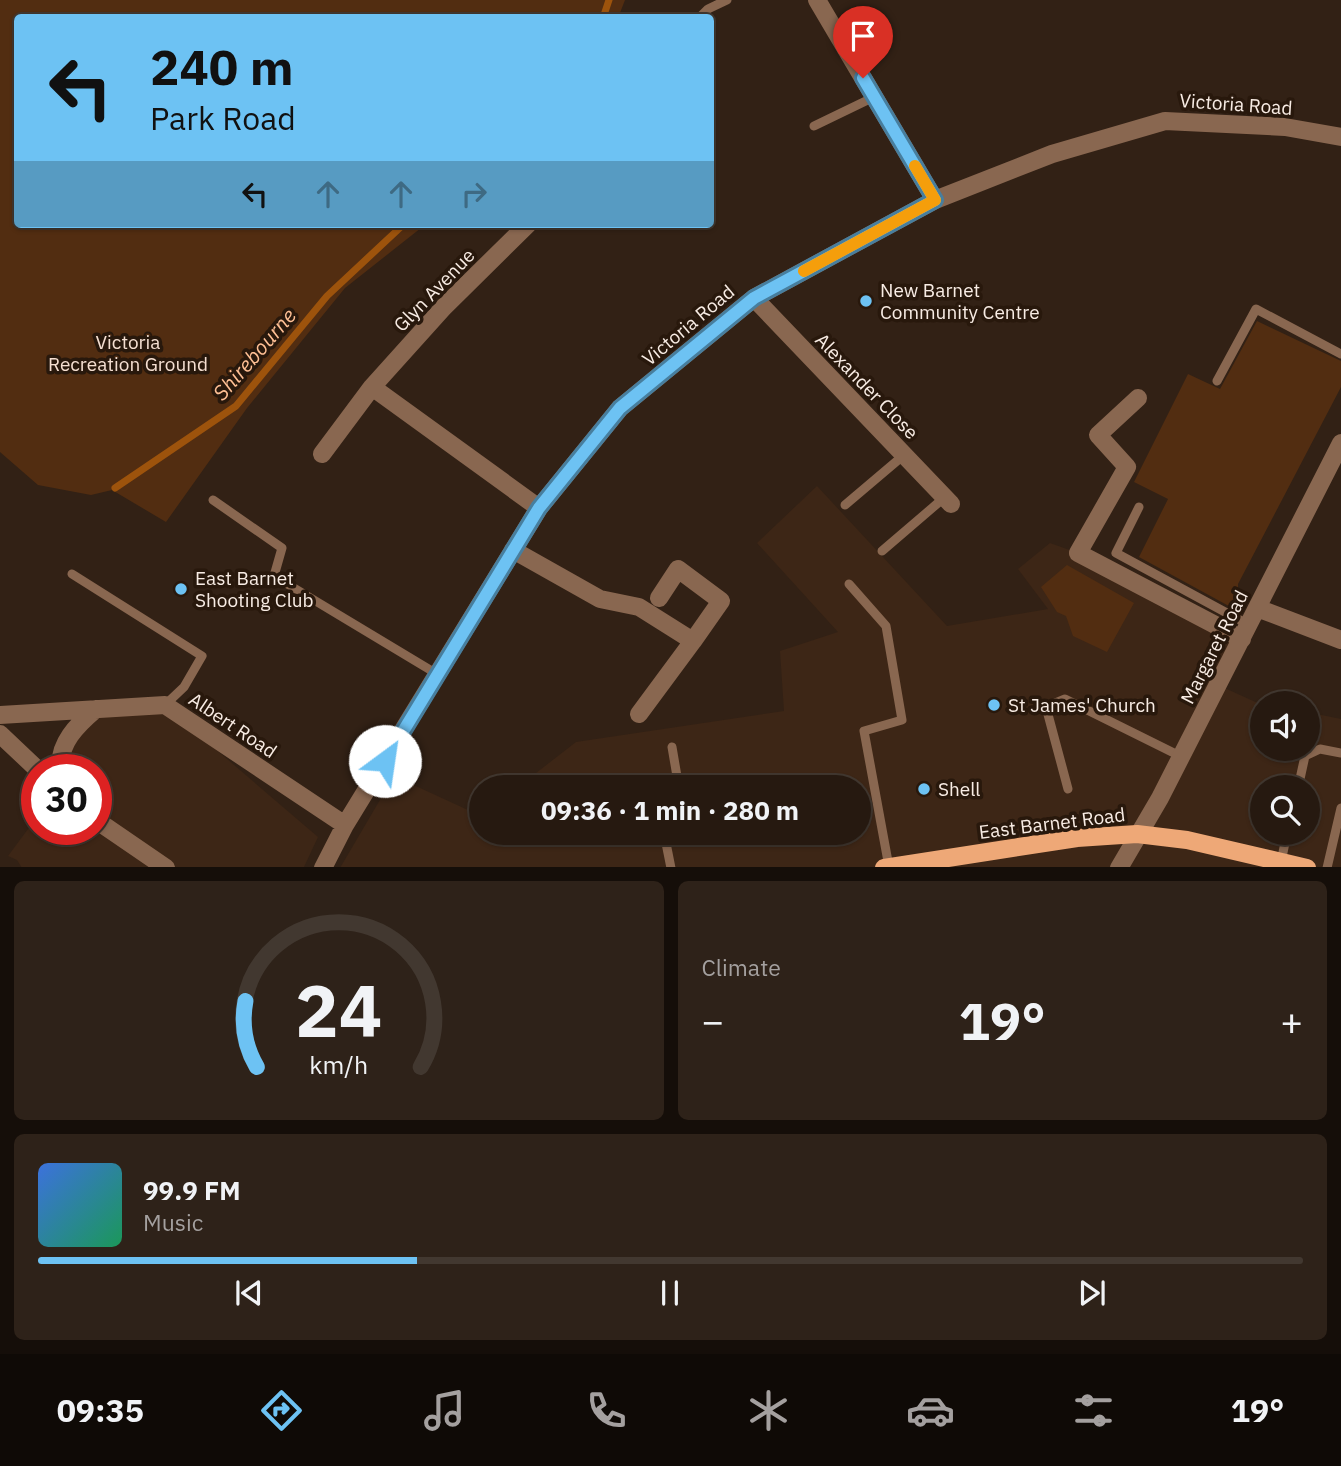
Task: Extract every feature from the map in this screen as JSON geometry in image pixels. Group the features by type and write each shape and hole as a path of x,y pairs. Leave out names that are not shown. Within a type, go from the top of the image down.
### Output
{"main road":[{"name":"East Barnet Road","path":"886,867 1077,838 1138,834 1187,840 1307,867"}],"street":[{"path":"817,0 935,200"},
{"name":"Victoria Road","path":"323,867 345,825 539,508 620,408 754,298 935,200 1052,154 1165,121 1284,127 1341,136"},
{"name":"Glyn Avenue","path":"322,454 372,387 444,307 524,228"},
{"name":"Alexander Close","path":"754,298 948,501"},
{"path":"372,387 539,508"},
{"path":"1138,398 1098,435 1127,467 1078,553 1245,632"},
{"name":"Margaret Road","path":"1119,867 1160,798 1341,443"},
{"path":"513,550 600,599 639,607 693,641"},
{"path":"639,714 721,601 678,569 659,598"},
{"path":"1257,608 1341,640"},
{"name":"Albert Road","path":"0,715 165,705 345,825"},
{"path":"62,754 75,727 96,709"},
{"path":"0,734 21,754"},
{"path":"112,831 166,867"}],"lane":[{"path":"703,14 727,0"},
{"path":"814,126 874,97"},
{"path":"1217,381 1256,309 1341,354"},
{"path":"845,505 904,455"},
{"path":"213,500 282,548 274,576 437,674"},
{"path":"882,551 948,501"},
{"path":"1139,507 1116,552 1245,632"},
{"path":"72,575 202,656 184,687 165,705"},
{"path":"849,583 886,626 902,720 864,731 886,867"},
{"path":"1068,789 1046,707 1065,699 1181,756"},
{"path":"672,747 677,775"},
{"path":"1301,775 1305,756 1320,749 1341,753"},
{"path":"1327,867 1341,808"},
{"path":"666,845 671,867"},
{"path":"1281,862 1285,845"}],"shaded area":[{"path":"817,486 947,626 1048,609 1018,569 1050,543 1078,553 1243,641 1218,685 1250,700 1250,761 1320,761 1320,715 1341,719 1341,867 341,867 394,776 469,810 469,845 871,845 871,775 533,775 576,742 784,711 780,651 838,632 757,543"},
{"path":"164,705 318,837 304,867 21,867 17,860 8,856 21,839 21,845 112,845 112,754 66,754 96,708"}],"green space":[{"name":"Victoria Recreation Ground","path":"0,0 625,0 620,14 14,14 14,228 421,228 345,288 247,408 166,522 112,490 91,495 38,485 0,452"},
{"path":"1257,321 1341,361 1341,387 1238,584 1238,611 1139,557 1168,499 1134,482 1188,374 1220,389"},
{"path":"1067,565 1134,603 1107,652 1073,636 1066,616 1057,612 1041,587"}],"waterway":[{"name":"Shirebourne","path":"604,14 609,0"},
{"name":"Shirebourne","path":"115,488 236,406 327,296 400,228"}],"slow traffic":[{"path":"804,271 935,200 915,166"}],"place":[{"name":"New Barnet Community Centre","path":"866,301"},
{"name":"East Barnet Shooting Club","path":"181,589"},
{"name":"St James' Church","path":"994,705"},
{"name":"Shell","path":"924,789"}],"route":[{"path":"385,761 539,508 620,408 754,298 935,200 863,78"}]}
